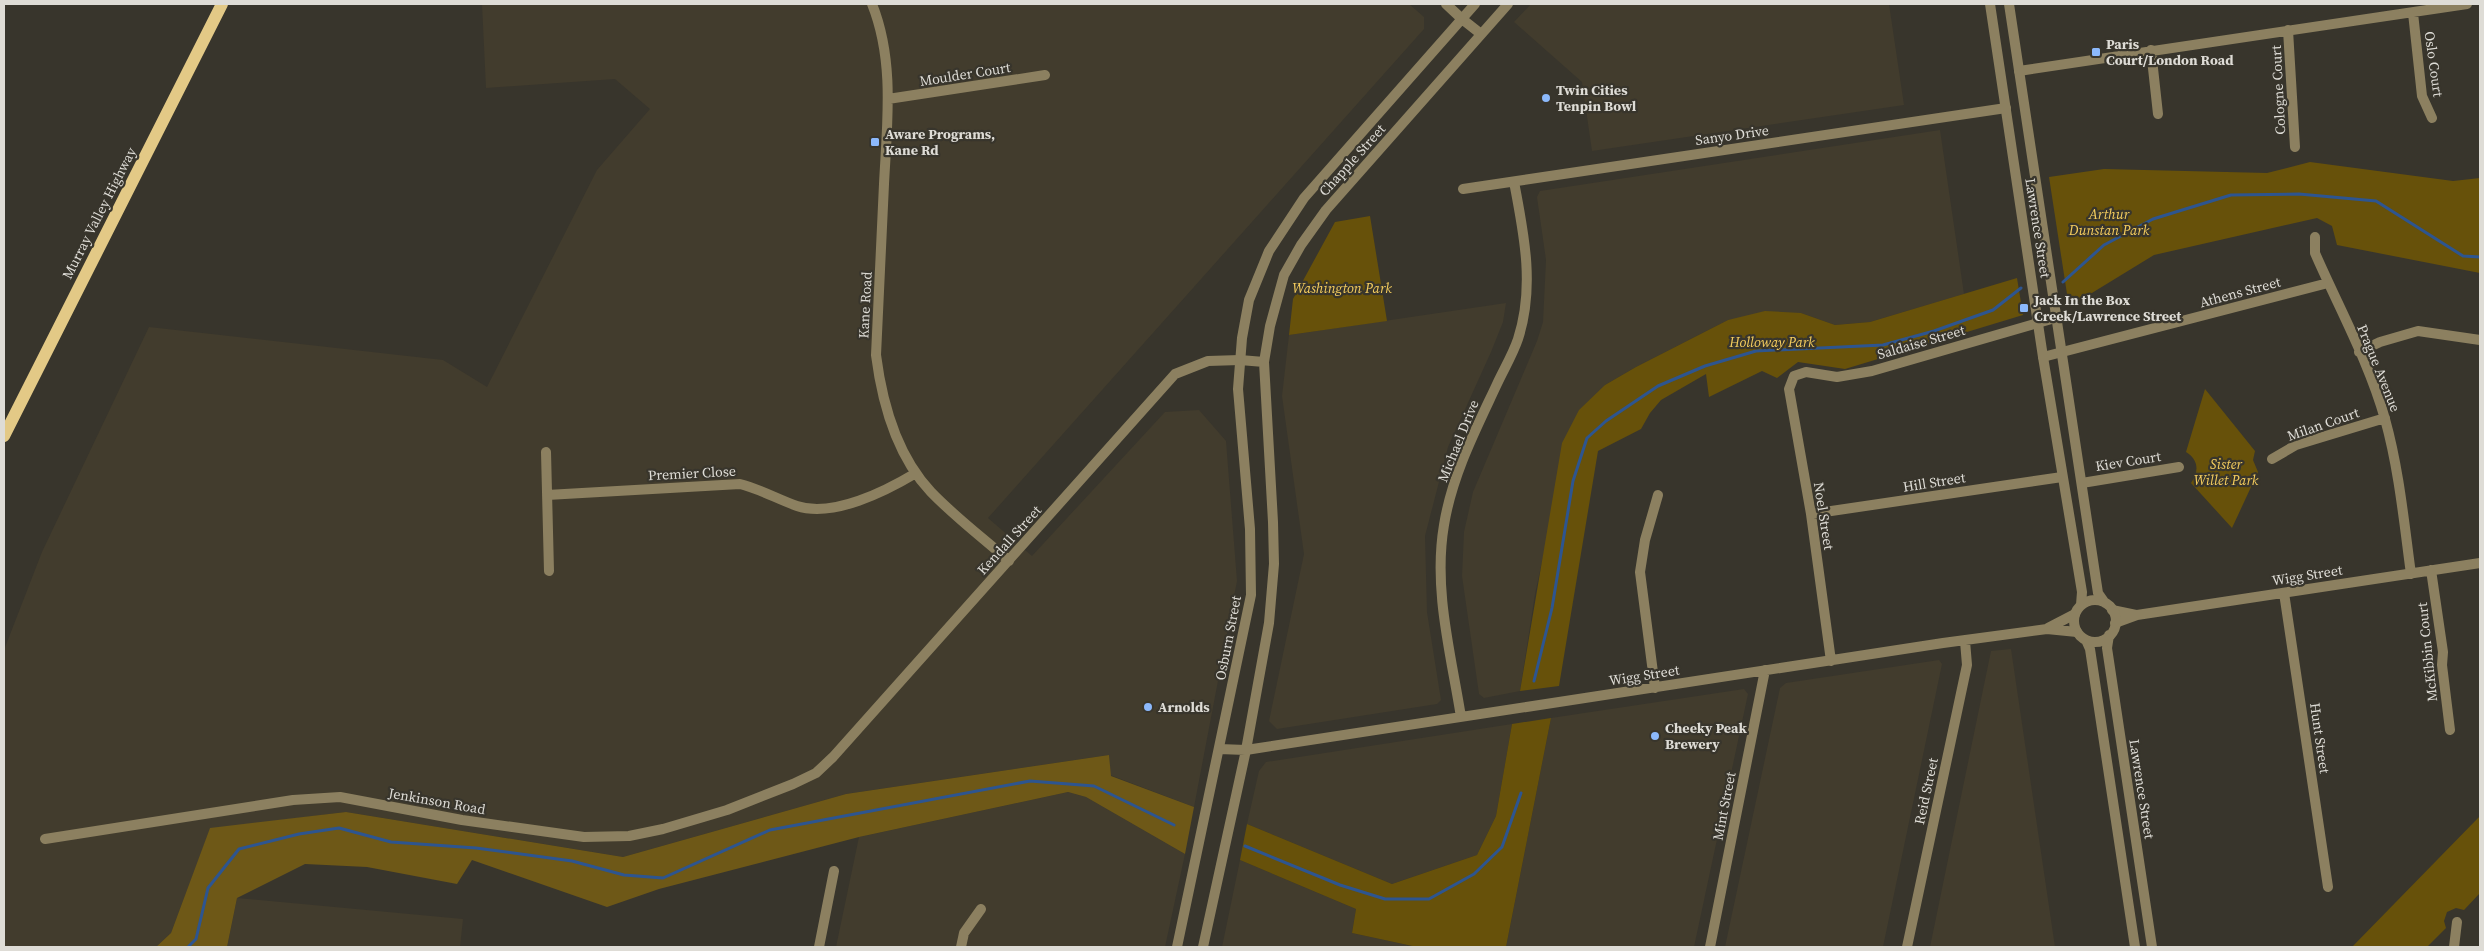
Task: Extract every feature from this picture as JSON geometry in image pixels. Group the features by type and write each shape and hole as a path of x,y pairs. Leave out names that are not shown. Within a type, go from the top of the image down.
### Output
{"main road":[{"name":"Murray Valley Highway","path":"4,436 222,4"}],"street":[{"name":"Kane Road","path":"872,4 878,19 886,54 888,99 876,355 880,390 891,422 916,473 930,492 1009,561"},
{"path":"1446,4 1482,34"},
{"name":"Chapple Street","path":"1240,360 1245,320 1252,291 1269,251 1282,229 1304,198 1475,4"},
{"name":"Chapple Street","path":"1264,362 1275,300 1284,275 1301,245 1326,210 1508,4"},
{"name":"Lawrence Street","path":"1990,4 2043,357 2082,592 2081,605"},
{"name":"Lawrence Street","path":"2009,4 2098,593 2109,606"},
{"path":"2001,74 2150,50 2467,4"},
{"name":"Oslo Court","path":"2413,13 2422,96 2432,118"},
{"name":"Cologne Court","path":"2288,30 2295,147"},
{"path":"2150,50 2158,114"},
{"name":"Moulder Court","path":"888,99 1046,75"},
{"name":"Sanyo Drive","path":"1463,189 2024,106"},
{"name":"Michael Drive","path":"1461,717 1441,595 1440,560 1444,525 1463,457 1518,339 1526,302 1527,266 1514,182"},
{"name":"Prague Avenue","path":"2315,237 2315,253 2359,352 2385,418 2411,574"},
{"name":"Athens Street","path":"2043,357 2328,283"},
{"name":"Saldaise Street","path":"1794,376 1806,372 1837,377 1872,372 2055,318"},
{"path":"2359,352 2380,342 2418,331 2480,340"},
{"name":"Kendall Street","path":"816,772 833,757 1176,374 1208,361 1240,360 1264,362"},
{"name":"Osburn Street","path":"1177,947 1247,620 1252,582 1250,529 1238,389 1240,360"},
{"path":"1203,947 1246,750 1269,623 1274,564 1264,362"},
{"name":"Noel Street","path":"1794,376 1789,389 1811,514 1831,661"},
{"name":"Milan Court","path":"2272,459 2296,445 2385,418"},
{"path":"546,452 549,571"},
{"name":"Kiev Court","path":"2082,483 2179,467"},
{"name":"Premier Close","path":"547,495 740,484 758,488 797,506 822,509 887,491 916,473"},
{"name":"Hill Street","path":"1811,514 2062,477"},
{"path":"1655,688 1640,572 1645,540 1658,495"},
{"name":"Wigg Street","path":"2115,623 2137,615 2480,563"},
{"name":"McKibbin Court","path":"2432,570 2443,652 2442,665 2450,730"},
{"name":"Hunt Street","path":"2284,593 2328,887"},
{"path":"2086,640 2099,641 2109,635 2115,623 2109,606 2093,600 2081,605 2075,614 2074,620 2077,632 2086,640 2090,649 2134,947"},
{"name":"Wigg Street","path":"2109,606 2137,615"},
{"name":"Wigg Street","path":"2047,629 2075,614"},
{"name":"Wigg Street","path":"1219,749 1246,750 1965,640 2047,629 2077,632"},
{"name":"Lawrence Street","path":"2109,635 2107,648 2152,947"},
{"name":"Reid Street","path":"1907,947 1967,664 1965,640"},
{"name":"Mint Street","path":"1710,947 1765,670"},
{"name":"Jenkinson Road","path":"45,839 293,800 340,797 462,820 574,836 629,836 662,829 727,810 793,784 816,772"},
{"path":"2113,806 2130,803"},
{"path":"819,947 834,871"},
{"path":"961,947 964,933 981,909"},
{"path":"2454,947 2457,922"}],"shaded area":[{"path":"482,4 1409,4 1424,17 1424,29 988,518 1032,556 1165,412 1199,410 1226,441 1237,581 1194,807 1110,775 1109,755 846,794 623,857 346,812 210,829 171,933 156,947 4,947 4,650 42,552 149,327 443,360 487,387 597,170 650,109 615,79 486,88"},
{"path":"1531,4 1889,4 1904,105 1592,151 1582,82 1514,22"},
{"path":"1940,130 1964,294 1870,322 1835,325 1801,313 1728,320 1605,385 1548,534 1535,594 1520,691 1484,698 1479,694 1462,576 1464,532 1473,492 1537,341 1543,322 1546,260 1537,197 1540,191"},
{"path":"1506,303 1503,322 1491,352 1448,447 1425,536 1427,612 1441,700 1437,704 1277,729 1269,721 1304,554 1282,396 1289,335"},
{"path":"2011,649 2055,947 1930,947 1991,651"},
{"path":"1939,660 1942,664 1883,947 1725,947 1780,688 1786,683"},
{"path":"1744,689 1748,694 1694,947 1506,947 1551,718"},
{"path":"1512,724 1496,816 1477,855 1392,884 1247,824 1259,771 1266,762"},
{"path":"1109,755 1111,776 1194,807 1185,854 1086,797 1068,792 859,837 659,889 607,907 472,860 457,884 367,867 305,864 237,898 227,947 156,947 171,933 210,828 346,812 623,857 846,794"},
{"path":"1068,792 1086,797 1185,854 1165,947 836,947 859,837"},
{"path":"1240,860 1356,909 1352,933 1417,947 1222,947"},
{"path":"237,898 463,919 460,947 227,947"}],"green space":[{"name":"Arthur Dunstan Park","path":"2310,162 2453,181 2480,178 2480,273 2337,245 2332,226 2317,218 2154,255 2069,307 2049,177 2104,169 2267,173"},
{"name":"Washington Park","path":"1370,216 1387,321 1289,335 1293,299 1335,222"},
{"name":"Holloway Park","path":"2017,278 2023,315 1845,369 1798,362 1777,378 1762,371 1709,397 1706,374 1661,400 1650,413 1641,429 1598,451 1559,686 1520,691 1562,443 1579,410 1605,385 1728,320 1765,311 1801,313 1835,325 1870,322"},
{"name":"Sister Willet Park","path":"2205,389 2255,451 2253,460 2258,472 2232,528 2191,483 2195,475 2196,466 2193,459 2186,452"},
{"path":"1551,718 1506,947 1417,947 1352,933 1356,909 1240,860 1247,824 1392,884 1477,855 1496,816 1512,724"},
{"path":"2480,816 2480,893 2464,910 2456,908 2447,912 2444,921 2446,928 2427,947 2352,947"}],"waterway":[{"path":"2063,282 2104,245 2153,219 2231,195 2299,194 2376,201 2463,256 2480,257"},
{"path":"1534,681 1552,608 1573,481 1587,438 1606,421 1658,386 1705,366 1756,351 1883,345 1934,331 1993,310 2021,288"},
{"path":"188,947 196,939 208,888 239,849 299,834 339,828 391,842 476,848 572,861 624,875 663,878 770,830 1030,781 1094,786 1174,825"},
{"path":"1245,846 1340,885 1385,899 1429,899 1474,874 1502,847 1521,793"}],"place":[{"name":"Paris Court/London Road","path":"2096,52"},
{"name":"Twin Cities Tenpin Bowl","path":"1546,98"},
{"name":"Aware Programs, Kane Rd","path":"875,142"},
{"name":"Jack In the Box Creek/Lawrence Street","path":"2024,308"},
{"name":"Arnolds","path":"1148,707"},
{"name":"Cheeky Peak Brewery","path":"1655,736"}]}
